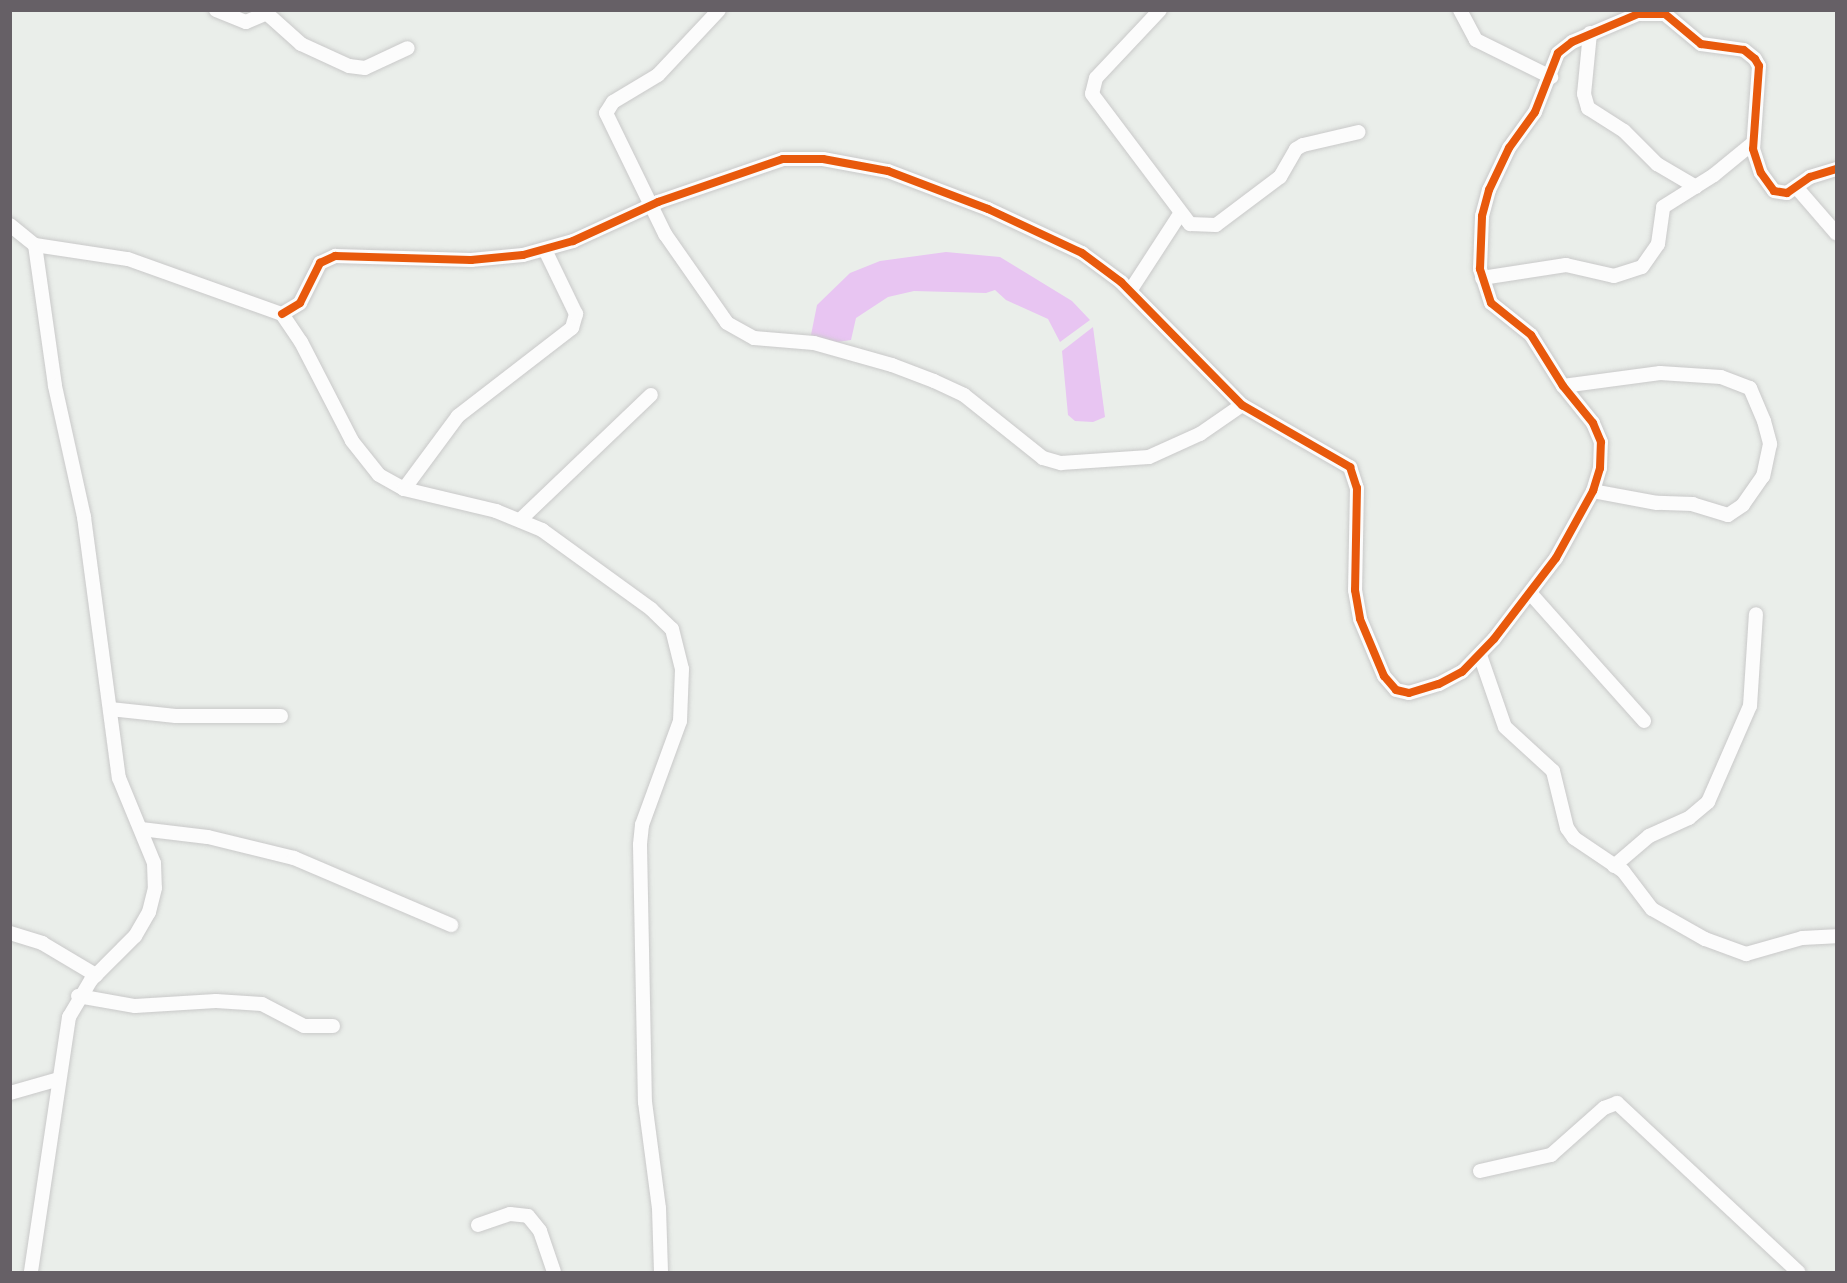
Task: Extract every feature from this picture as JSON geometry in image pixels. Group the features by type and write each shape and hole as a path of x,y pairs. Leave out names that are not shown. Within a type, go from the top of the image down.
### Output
{"street":[{"path":"216,10 246,22 264,12 301,44 349,66 365,68 408,48"},
{"path":"719,10 658,75 613,102 606,113 650,207 694,280 727,323 771,342 814,343 856,353 964,395 1043,458 1061,463 1149,457 1200,434 1242,405"},
{"path":"1160,10 1096,78 1092,93 1180,214 1200,227 1216,225 1280,177 1296,149 1359,132"},
{"path":"1460,10 1476,40 1551,77"},
{"path":"282,314 300,303 320,263 335,256 471,260 545,250 755,166 783,159 823,159 888,171 1045,233 1102,266 1130,291 1242,405 1344,462 1354,474 1359,520 1355,590 1360,619 1374,657 1392,687 1409,693 1425,690 1462,672 1480,655 1531,594 1566,542 1593,491 1603,452 1599,432 1563,386 1531,335 1491,303 1482,278 1479,249 1489,190 1551,77 1557,53 1590,33 1654,12 1674,18 1701,44 1751,54 1759,66 1753,143 1768,186 1780,193 1797,188 1810,177 1836,169"},
{"path":"1590,33 1584,94 1588,108 1636,140 1663,168 1696,187"},
{"path":"1482,278 1566,265 1614,276 1627,274 1649,261 1658,244 1663,207 1696,187 1753,143"},
{"path":"1797,188 1836,233"},
{"path":"1130,291 1180,214"},
{"path":"10,225 35,245 128,259 282,314 301,342 363,457 379,475 404,489 520,520 570,547 607,579 664,619 679,647 683,696 680,722 666,768 642,825 640,845 645,1102 659,1209 661,1272"},
{"path":"31,1272 45,1198 66,1029 78,996 135,936 149,912 155,888 154,863 119,778 84,517 55,386 35,245"},
{"path":"404,489 458,416 572,328 576,315 545,250"},
{"path":"1563,386 1660,373 1721,377 1750,388 1764,421 1770,444 1764,476 1743,505 1728,515 1693,504 1657,502 1593,491"},
{"path":"520,520 651,395"},
{"path":"1531,594 1644,722"},
{"path":"1614,866 1649,836 1689,818 1708,802 1750,706 1756,614"},
{"path":"1480,655 1505,726 1553,771 1567,828 1574,838 1633,882 1652,909 1732,951 1746,954 1802,938 1836,936"},
{"path":"110,709 176,716 281,716"},
{"path":"141,829 208,837 294,858 451,925"},
{"path":"10,933 42,943 96,975"},
{"path":"78,996 135,1006 216,1001 262,1004 304,1026 333,1026"},
{"path":"10,1093 59,1079"},
{"path":"1480,1171 1551,1155 1604,1108 1617,1103 1798,1272"},
{"path":"478,1225 510,1214 528,1216 540,1231 554,1272"}],"shaded area":[{"path":"946,252 1000,257 1072,301 1090,320 1060,342 1048,319 1006,300 995,290 986,293 914,291 888,297 856,318 851,340 837,342 811,335 817,305 850,273 880,261"},
{"path":"1093,327 1105,417 1093,422 1075,421 1068,415 1062,351"}],"cycle path":[{"path":"282,314 300,303 320,263 335,256 471,260 523,255 573,241 658,202 783,159 823,159 888,171 988,209 1082,253 1121,282 1242,405 1350,467 1357,488 1355,590 1360,619 1384,676 1396,690 1409,693 1439,684 1462,672 1494,639 1556,558 1593,491 1600,468 1601,442 1593,423 1563,386 1531,335 1491,303 1480,269 1482,216 1489,190 1509,148 1535,112 1558,53 1572,42 1638,14 1665,14 1701,44 1744,50 1755,59 1759,66 1753,149 1761,173 1774,191 1787,193 1810,177 1836,169"}]}
